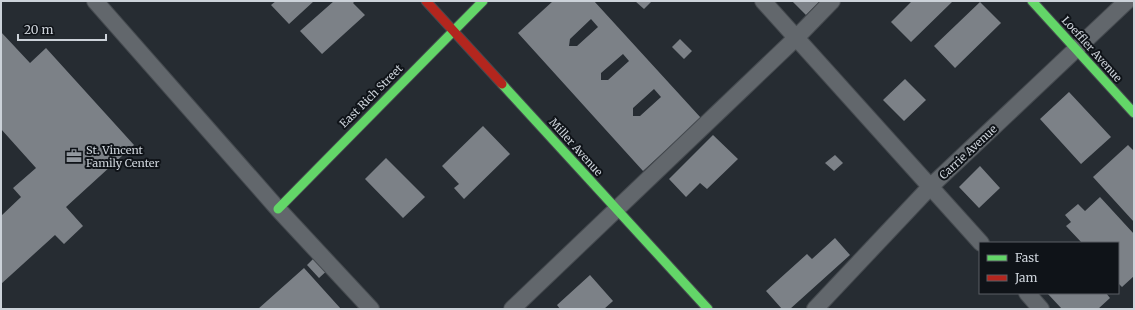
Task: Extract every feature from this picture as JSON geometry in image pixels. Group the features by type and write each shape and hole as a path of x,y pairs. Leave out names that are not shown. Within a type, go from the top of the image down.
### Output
{"street":[{"name":"Miller Avenue","path":"426,1 708,309"},
{"name":"East Rich Street","path":"278,209 483,1"},
{"name":"Loeffler Avenue","path":"1032,1 1134,113"}],"lane":[{"path":"95,1 278,209 371,309"},
{"path":"763,1 980,242"},
{"path":"512,309 797,37 832,1"},
{"name":"Carrie Avenue","path":"815,309 930,187 1127,1"},
{"path":"1027,294 1041,309"}],"building":[{"path":"276,1 314,1 289,24 271,5"},
{"path":"334,1 355,1 353,3 365,15 322,54 300,31"},
{"path":"553,1 594,1 701,118 643,171 518,33","holes":["591,19 598,27 577,46 569,46 570,39","623,54 629,61 608,80 601,80 601,73","654,89 661,97 640,116 633,116 633,108"]},
{"path":"635,1 652,1 644,9"},
{"path":"792,1 820,1 806,15"},
{"path":"912,1 953,1 911,42 891,22"},
{"path":"980,2 1001,23 955,68 934,46"},
{"name":"St. Vincent Family Center","path":"1,32 30,63 46,48 134,145 66,207 83,226 64,244 55,235 1,284 1,216 21,197 13,188 36,168 1,129"},
{"path":"680,39 692,51 684,59 672,47"},
{"path":"905,79 926,100 904,121 883,100"},
{"path":"1069,92 1111,137 1081,164 1040,119"},
{"path":"483,126 510,154 464,199 454,188 459,184 442,166"},
{"path":"713,135 738,159 707,189 700,183 686,197 669,179"},
{"path":"1128,145 1134,151 1134,222 1093,177"},
{"path":"835,155 843,163 834,171 825,163"},
{"path":"386,158 425,197 403,218 365,179"},
{"path":"980,166 1000,188 979,208 959,187"},
{"path":"1100,197 1134,234 1134,276 1122,287 1119,284 1119,242 1081,242 1066,226 1071,222 1065,215 1078,204 1085,211"},
{"path":"835,238 850,255 790,309 782,309 766,291 807,254 812,259"},
{"path":"318,254 331,267 319,278 307,265"},
{"path":"304,268 341,309 258,309"},
{"path":"590,275 613,301 604,309 560,309 557,305"},
{"path":"1048,294 1107,294 1110,298 1098,309 1062,309"}],"traffic: fast":[{"path":"278,209 483,1"},
{"path":"1032,1 1134,113"},
{"path":"502,84 708,309"}],"traffic: jam":[{"path":"426,1 502,84"}],"place":[{"name":"St. Vincent Family Center","path":"74,156"}]}
